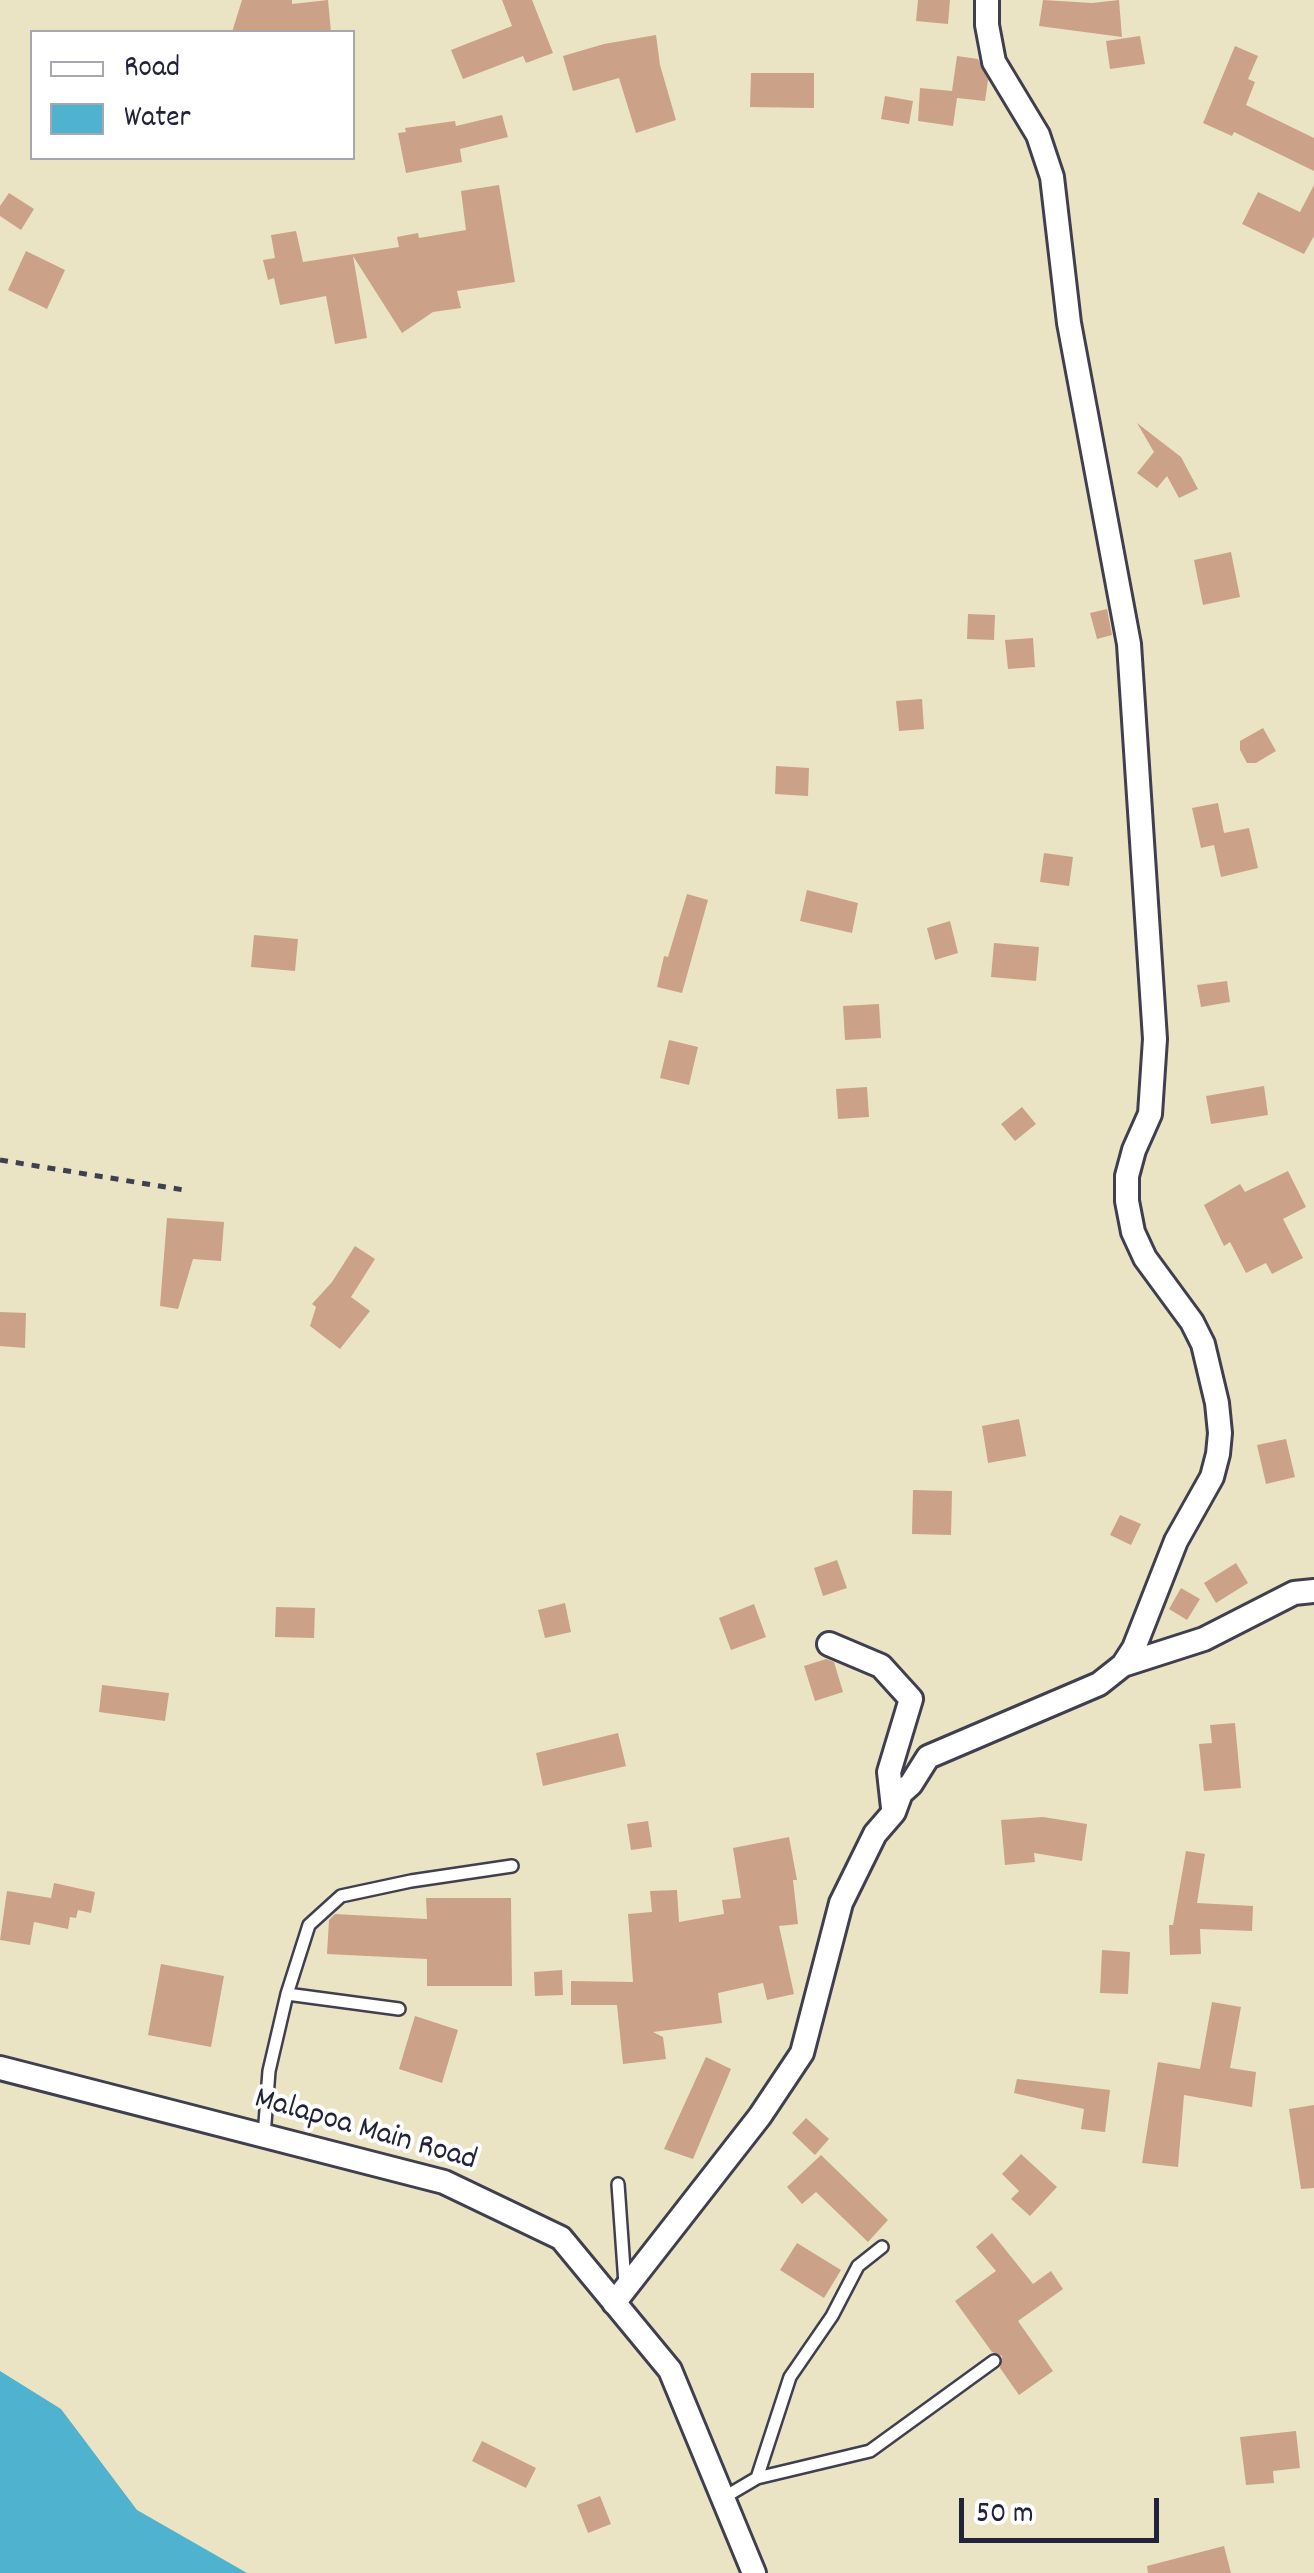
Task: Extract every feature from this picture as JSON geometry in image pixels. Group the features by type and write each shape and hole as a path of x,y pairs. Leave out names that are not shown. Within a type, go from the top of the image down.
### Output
{"street":[{"path":"987,0 994,62 1038,135 1052,177 1069,323 1129,644 1155,1039 1150,1114 1127,1176 1128,1201 1134,1232 1145,1258 1192,1322 1203,1344 1212,1372 1220,1433 1212,1477 1176,1541 1124,1665"},
{"path":"620,2296 760,2116 802,2053 841,1903 875,1834 894,1812 901,1793 928,1757 1098,1684 1124,1665 1204,1640 1294,1593 1314,1591"},
{"path":"829,1644 881,1666 911,1699 889,1772 894,1812"},
{"name":"Malapoa Main Road","path":"0,2068 444,2182 560,2238 620,2296 670,2370 754,2573"}],"lane":[{"path":"264,2136 269,2071 310,1924 341,1896 512,1866"},
{"path":"288,1994 399,2009"},
{"path":"618,2184 620,2296"},
{"path":"756,2478 790,2377 832,2316 858,2266 882,2247"},
{"path":"723,2498 756,2478 870,2450 994,2361"}],"path":[{"path":"0,1160 184,1190"}],"water":[{"path":"0,2371 61,2409 137,2510 247,2573 0,2573"}],"building":[{"path":"242,0 292,0 292,4 328,0 331,30 233,30"},
{"path":"502,0 532,0 553,53 526,63 523,56 463,79 451,50 512,26"},
{"path":"918,0 950,0 948,24 916,21"},
{"path":"1043,0 1119,0 1122,37 1039,26"},
{"path":"656,35 676,120 636,133 619,78 573,91 563,56"},
{"path":"1140,36 1145,64 1110,69 1106,41"},
{"path":"1235,46 1258,56 1248,79 1255,82 1246,105 1314,138 1314,171 1234,132 1232,136 1203,123"},
{"path":"957,56 978,59 988,80 985,101 957,98 953,126 918,121 920,88 952,91"},
{"path":"751,73 814,73 814,108 750,107"},
{"path":"885,96 913,101 909,124 881,119"},
{"path":"502,115 508,137 460,149 462,162 406,173 398,133 406,132 405,128 455,121 456,126"},
{"path":"499,185 515,282 457,291 461,308 433,312 402,333 353,256 367,338 335,344 326,296 280,305 274,278 268,280 263,260 275,258 271,235 296,231 303,262 399,247 397,237 418,233 419,238 466,230 461,191"},
{"path":"1314,185 1314,236 1304,254 1242,224 1258,192 1300,212"},
{"path":"9,193 34,209 21,230 0,216 0,206"},
{"path":"26,251 65,270 47,309 8,290"},
{"path":"1137,423 1181,457 1198,489 1179,498 1167,476 1157,488 1137,473 1154,452"},
{"path":"1231,552 1240,597 1203,605 1194,560"},
{"path":"1107,609 1112,635 1097,639 1090,613"},
{"path":"968,614 995,615 994,640 967,639"},
{"path":"1033,638 1035,667 1008,669 1005,640"},
{"path":"922,699 924,729 899,731 896,701"},
{"path":"1263,728 1276,751 1256,763 1247,763 1240,741"},
{"path":"776,766 809,768 808,796 775,794"},
{"path":"1218,803 1224,833 1249,828 1258,868 1221,877 1214,845 1201,848 1192,808"},
{"path":"1044,853 1073,857 1069,886 1040,882"},
{"path":"807,890 858,903 852,933 800,921"},
{"path":"687,894 708,900 682,993 657,987"},
{"path":"950,921 958,953 935,960 927,928"},
{"path":"254,935 298,939 295,971 251,967"},
{"path":"994,943 1039,947 1036,981 991,977"},
{"path":"1227,981 1230,1002 1201,1007 1197,985"},
{"path":"879,1004 881,1038 845,1040 843,1006"},
{"path":"669,1040 698,1047 689,1085 660,1078"},
{"path":"1264,1086 1268,1115 1211,1124 1206,1096"},
{"path":"867,1087 869,1117 838,1119 836,1089"},
{"path":"1022,1107 1036,1124 1015,1141 1001,1124"},
{"path":"1288,1171 1306,1207 1283,1219 1303,1258 1272,1274 1266,1263 1246,1273 1230,1242 1224,1246 1204,1205 1240,1184 1245,1192"},
{"path":"167,1218 224,1222 221,1261 193,1259 178,1309 160,1306"},
{"path":"355,1246 375,1259 351,1297 370,1311 340,1349 310,1326 316,1307 312,1304"},
{"path":"0,1312 26,1313 25,1348 0,1346"},
{"path":"1019,1419 1026,1456 988,1463 982,1426"},
{"path":"1286,1439 1295,1477 1266,1484 1257,1445"},
{"path":"913,1490 952,1491 951,1535 912,1534"},
{"path":"1120,1515 1141,1524 1131,1545 1110,1535"},
{"path":"837,1560 847,1588 823,1596 814,1568"},
{"path":"1236,1563 1248,1583 1216,1603 1204,1583"},
{"path":"1181,1588 1200,1599 1187,1620 1169,1609"},
{"path":"565,1603 571,1632 545,1638 538,1610"},
{"path":"754,1604 766,1637 731,1650 719,1618"},
{"path":"276,1607 315,1608 314,1638 275,1637"},
{"path":"826,1659 834,1662 843,1692 815,1701 804,1666"},
{"path":"102,1685 169,1693 165,1721 99,1712"},
{"path":"1235,1723 1241,1788 1204,1791 1199,1744 1212,1743 1210,1725"},
{"path":"618,1733 626,1766 543,1786 536,1753"},
{"path":"1043,1817 1087,1824 1082,1861 1034,1853 1035,1862 1005,1865 1001,1820"},
{"path":"648,1821 652,1847 631,1850 627,1824"},
{"path":"789,1837 797,1880 793,1880 798,1924 779,1926 794,1994 767,2000 763,1983 718,1993 722,2023 653,2032 663,2037 666,2059 623,2064 617,2005 571,2005 571,1981 633,1982 628,1914 652,1912 650,1891 677,1890 679,1922 724,1914 722,1900 741,1898 733,1848"},
{"path":"1186,1851 1205,1854 1197,1903 1253,1906 1252,1931 1200,1929 1201,1954 1170,1955 1169,1925 1173,1925"},
{"path":"54,1883 95,1892 91,1913 78,1910 76,1918 70,1917 68,1929 34,1922 30,1945 0,1940 7,1891 51,1898"},
{"path":"426,1898 511,1898 512,1986 427,1986 427,1959 327,1954 329,1920 335,1914 427,1919"},
{"path":"1102,1950 1130,1952 1128,1994 1100,1993"},
{"path":"161,1964 224,1976 211,2047 148,2035"},
{"path":"562,1970 563,1995 535,1996 534,1972"},
{"path":"1212,2002 1241,2007 1230,2068 1256,2072 1252,2107 1184,2095 1178,2167 1142,2163 1158,2062 1200,2069"},
{"path":"415,2016 458,2030 442,2083 399,2069"},
{"path":"706,2057 731,2069 693,2159 664,2149"},
{"path":"1017,2079 1110,2090 1105,2132 1081,2129 1084,2109 1014,2093"},
{"path":"1314,2105 1314,2188 1301,2189 1289,2109"},
{"path":"806,2118 829,2139 815,2155 792,2133"},
{"path":"1021,2154 1057,2187 1030,2216 1011,2199 1019,2191 1002,2174"},
{"path":"821,2155 888,2220 868,2242 816,2192 802,2204 787,2187"},
{"path":"992,2233 1033,2284 1051,2271 1063,2289 1018,2321 1053,2371 1019,2395 1000,2368 1002,2356 992,2352 955,2301 996,2271 976,2247"},
{"path":"797,2243 841,2270 824,2298 780,2270"},
{"path":"1296,2431 1300,2468 1273,2471 1274,2483 1246,2485 1240,2437"},
{"path":"482,2441 536,2468 526,2488 472,2461"},
{"path":"600,2496 611,2524 588,2533 577,2505"},
{"path":"1224,2546 1231,2573 1148,2573 1147,2566"}]}
